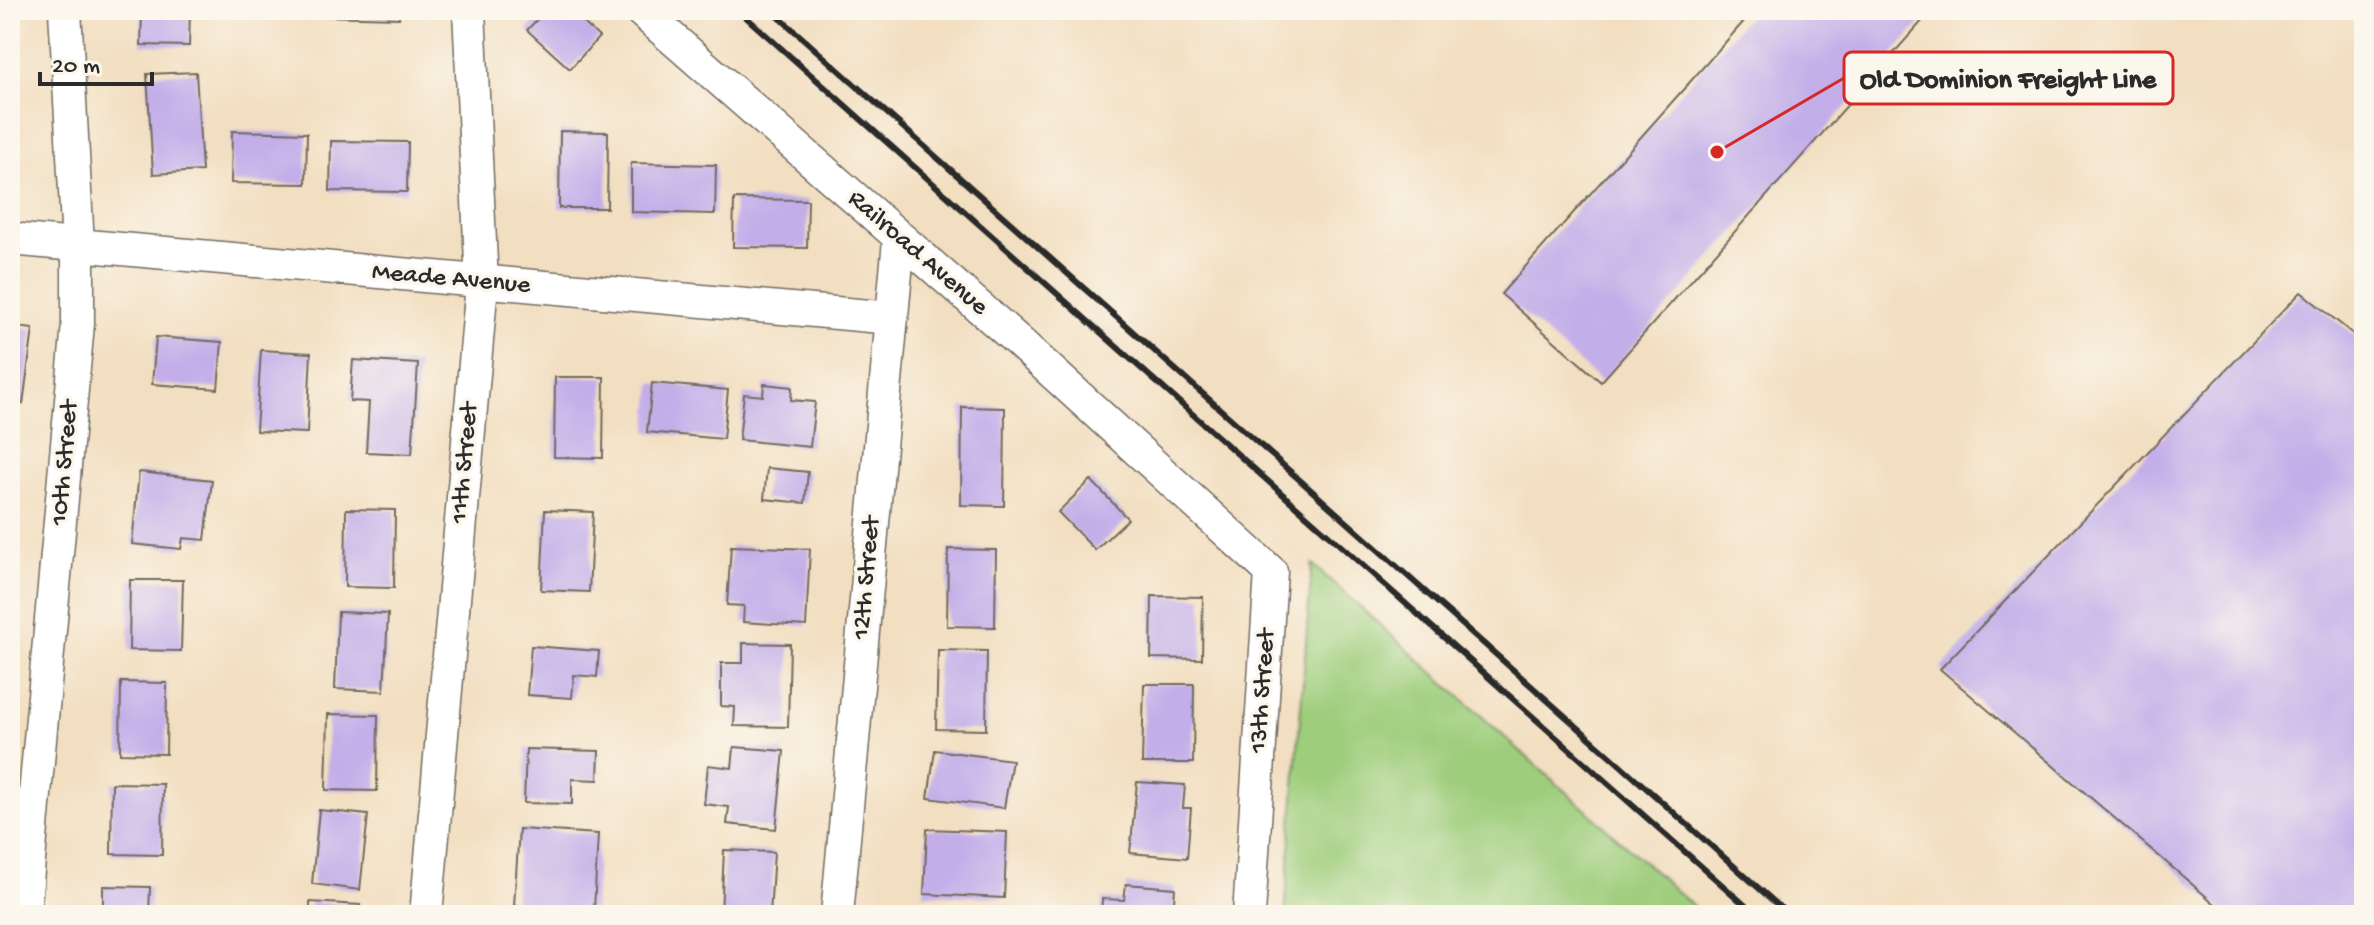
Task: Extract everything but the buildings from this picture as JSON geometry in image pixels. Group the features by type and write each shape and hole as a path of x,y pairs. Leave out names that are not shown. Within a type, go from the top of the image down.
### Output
{"street":[{"name":"10th Street","path":"24,915 78,324 78,245 65,10"},
{"name":"11th Street","path":"426,915 482,284 469,10"},
{"name":"Railroad Avenue","path":"640,10 899,240 1018,341 1193,501"},
{"name":"Meade Avenue","path":"10,239 482,284 892,318"},
{"name":"12th Street","path":"837,915 899,240"},
{"name":"13th Street","path":"1193,501 1271,572 1249,915"}],"green space":[{"path":"1312,564 1703,915 1285,915"}],"railway":[{"path":"738,10 1756,915"},
{"path":"771,10 1789,915"}],"place":[{"name":"Old Dominion Freight Line","path":"1717,152"}]}
